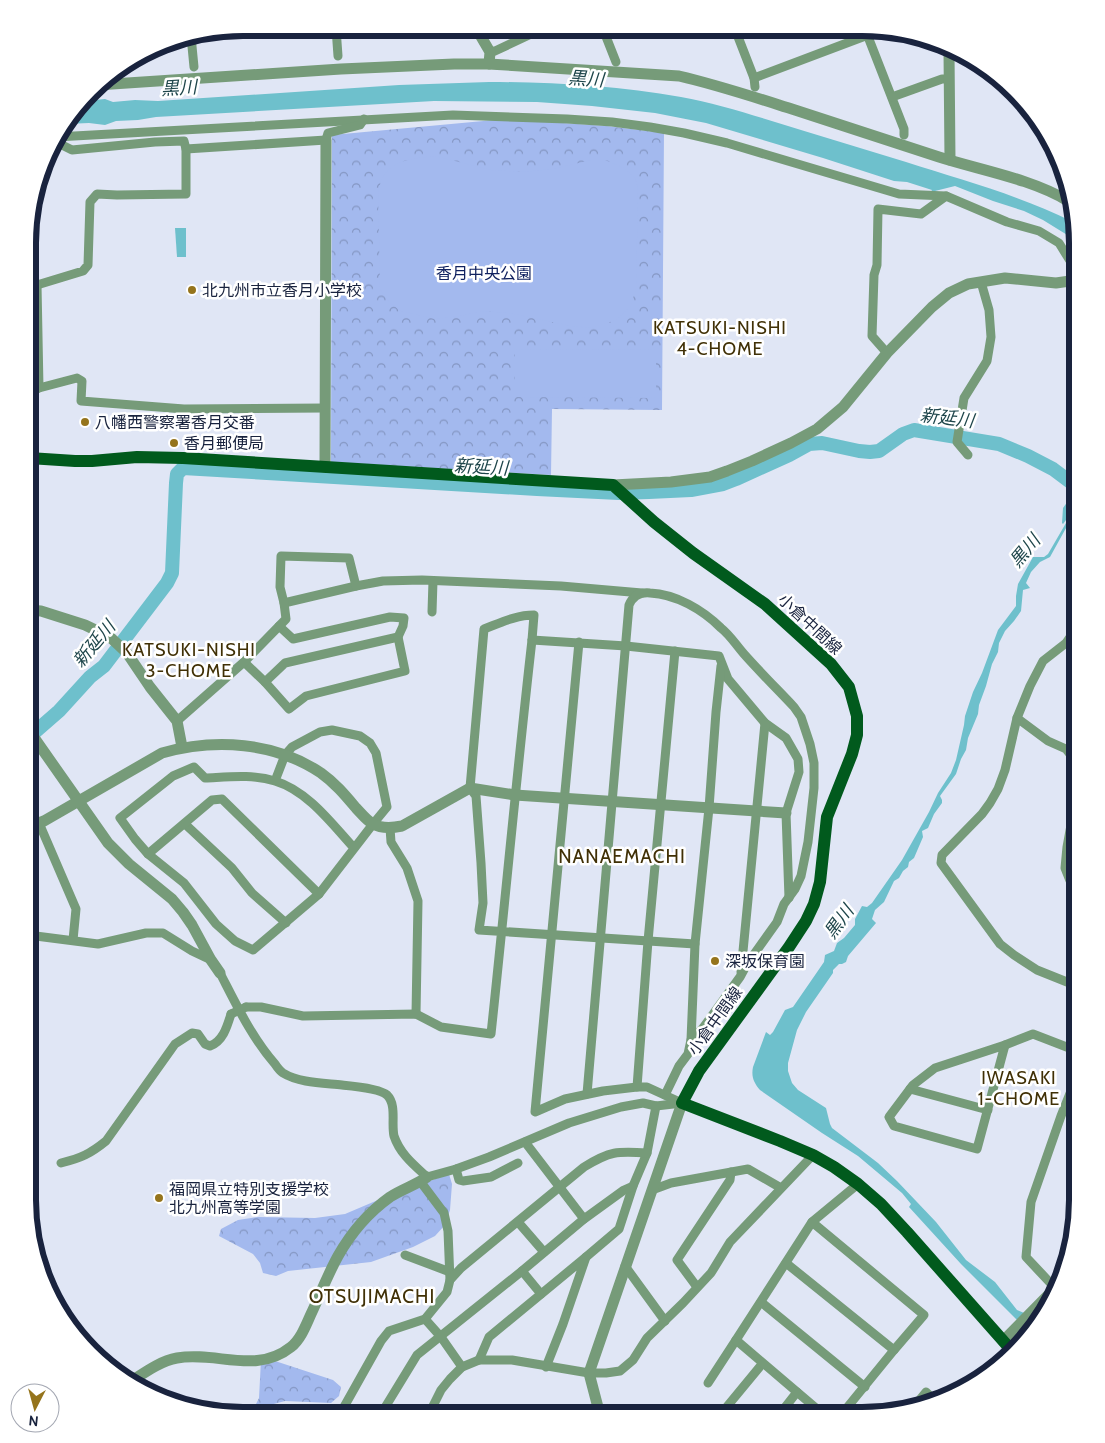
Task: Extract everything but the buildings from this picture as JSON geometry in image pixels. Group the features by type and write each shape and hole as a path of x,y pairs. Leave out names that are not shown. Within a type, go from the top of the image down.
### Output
{"main road":[{"path":"36,458 92,461 155,457 613,485"},
{"name":"小倉中間線","path":"613,485 654,522 765,604 826,659 849,687 857,716 857,735 852,754 827,816 820,882 814,904 806,922 699,1071 682,1103"},
{"path":"682,1103 813,1155 858,1184 881,1204 908,1232 1008,1346"}],"street":[{"path":"337,36 338,56"},
{"path":"481,36 490,52 489,64"},
{"path":"490,52 527,36"},
{"path":"607,36 616,62"},
{"path":"738,36 754,82 857,36"},
{"path":"868,36 892,96 904,129 904,135"},
{"path":"192,42 194,67"},
{"path":"949,56 950,160"},
{"path":"111,84 341,69 454,64 489,64 679,76 752,96 1021,181 1064,199"},
{"path":"892,96 942,79 949,79"},
{"path":"66,136 453,115 513,116 612,122 684,133 899,194 946,196 1007,222 1038,231 1058,242 1069,258"},
{"path":"326,467 326,140 328,133 360,125 364,119"},
{"path":"186,149 326,140"},
{"path":"36,283 83,271 88,265 90,202 97,194 186,194 186,149 184,141 72,150 61,145"},
{"path":"887,353 872,336 874,275 877,264 878,209 921,214 946,196"},
{"path":"613,485 671,482 710,476 727,471 792,443 817,429 843,407 887,353 932,307 950,292 968,284 1005,278 1056,283 1069,281"},
{"path":"968,455 957,442 964,398 987,361 992,337 989,310 981,282"},
{"path":"36,336 39,388"},
{"path":"36,390 77,378 82,381 81,401 184,409 325,408"},
{"path":"177,721 244,662 286,619 280,587 281,556 349,558 356,586"},
{"path":"284,603 383,581 561,586 658,593 695,608 722,628 801,717 814,763 814,788 808,842 801,876 796,889 784,904 777,922 740,977 703,1028 691,1040"},
{"path":"432,612 433,581"},
{"path":"587,1094 629,606 632,600 642,592"},
{"path":"36,611 85,625 110,637 127,653 150,687 177,721 182,747"},
{"path":"61,1163 78,1159 92,1152 106,1140 175,1044 192,1033 198,1034 205,1044 210,1046 215,1044 225,1032 231,1014 246,1007 261,1007 303,1016 416,1014 441,1027 491,1034 502,932 515,795 532,640 534,615 508,619 484,629 470,788 476,796 481,863 482,902 479,930 502,932 552,934 695,944"},
{"path":"244,662 289,709 306,696 405,670 398,637 404,618 390,618 293,639 279,626"},
{"path":"265,682 285,663 398,637"},
{"path":"1069,639 1043,661 1030,686 1017,718 1005,770 998,789 982,814 942,855 941,863 1000,944 1037,970 1069,983"},
{"path":"532,640 626,646 718,656 728,679 765,724 786,738 798,759 799,772 786,813 789,898"},
{"path":"579,642 535,1112 565,1099 637,1086 647,1087 682,1103"},
{"path":"637,1086 648,941 675,651"},
{"path":"665,1095 679,1066 688,1054 691,1040 695,944 721,666"},
{"path":"1017,718 1048,741 1066,749 1069,753"},
{"path":"740,977 765,724"},
{"path":"275,781 285,755 292,747 320,732 332,730 360,736 370,742 376,753 387,807 319,894 254,950 235,941 216,924 184,883 148,854 120,818 173,776 194,767 205,778 240,777 275,781 292,789 310,801 354,848"},
{"path":"36,740 108,843 129,864 172,899 183,912 210,960 220,973 255,1037 282,1072 299,1080 370,1088 387,1095 393,1106 392,1125 399,1147 424,1179 444,1214 448,1231 450,1276 447,1292 425,1318 389,1331 381,1341 344,1407"},
{"path":"36,824 79,802 162,753 182,747 211,744 266,749 305,764 334,783 365,818 373,824 390,828 402,826 470,788 515,795 565,799 786,813"},
{"path":"148,854 212,800 222,799 319,894"},
{"path":"185,824 232,868 252,893 286,923"},
{"path":"390,828 391,842 407,868 418,901 416,1014"},
{"path":"36,829 76,909 73,940"},
{"path":"1069,836 1065,868 1069,878"},
{"path":"36,936 98,944 146,933 163,933 210,960"},
{"path":"1004,1045 977,1150 894,1126 889,1117 913,1085 935,1068 1033,1034 1069,1048"},
{"path":"910,1089 988,1110"},
{"path":"1052,1281 1026,1257 1031,1202 1069,1096"},
{"path":"137,1378 160,1364 176,1358 193,1357 255,1362 275,1357 293,1346 304,1329 338,1256 356,1228 391,1196 424,1179 456,1169 568,1123 621,1107 643,1103 656,1106 682,1103"},
{"path":"598,1407 589,1373 682,1103"},
{"path":"479,1360 489,1337 619,1229 633,1186 647,1153 656,1106"},
{"path":"525,1142 584,1219"},
{"path":"450,1276 584,1167 600,1157 620,1151 647,1153"},
{"path":"432,1407 441,1390 450,1379 462,1367 479,1360 512,1360 589,1373 620,1371 633,1360 647,1338 711,1273 730,1242 813,1155"},
{"path":"456,1169 459,1180 463,1181 491,1177 518,1163"},
{"path":"652,1190 671,1183 748,1169 781,1188"},
{"path":"697,1287 677,1260 730,1180 731,1172"},
{"path":"708,1384 812,1222 858,1184"},
{"path":"385,1407 417,1356 584,1219 624,1190 633,1186"},
{"path":"518,1222 544,1252"},
{"path":"812,1222 924,1315 848,1407"},
{"path":"405,1255 450,1276"},
{"path":"546,1367 586,1257"},
{"path":"786,1262 894,1350"},
{"path":"626,1266 665,1321"},
{"path":"522,1271 541,1294"},
{"path":"1003,1341 1043,1300"},
{"path":"761,1302 865,1386"},
{"path":"425,1318 462,1367"},
{"path":"736,1340 815,1407"},
{"path":"727,1407 762,1364"},
{"path":"785,1407 797,1392"},
{"path":"921,1399 926,1392 930,1396"}],"green space":[{"name":"香月中央公園","path":"505,119 607,126 664,133 662,410 552,409 551,475 331,462 332,135"},
{"path":"435,156 491,170 523,172 553,169 591,160 605,160 624,168 635,178 638,188 636,289 630,307 616,320 592,328 571,326 509,313 483,311 435,319 401,311 389,302 380,289 378,190 381,180 386,172 398,163"},
{"path":"515,349 656,350 656,398 515,397"},
{"path":"449,1174 452,1184 450,1210 445,1225 435,1236 413,1247 371,1262 288,1271 276,1276 263,1273 260,1263 253,1254 219,1236 221,1229 238,1220 258,1217 315,1218 345,1214 385,1197"},
{"path":"261,1360 272,1360 333,1380 341,1387 339,1396 331,1403 285,1401 269,1407 254,1407 259,1398"}],"shaded area":[{"path":"489,82 561,84 609,87 696,100 726,107 1011,196 1067,219 1068,236 1024,211 955,186 931,192 932,190 907,182 894,181 706,123 655,113 537,102 434,101 156,117 116,121 105,125 74,124 94,100 105,99 113,102 135,100 158,101 399,85"},
{"path":"175,228 186,228 186,257 177,257"},
{"path":"1069,491 1069,523 1050,557 1040,562 1031,572 1026,583 1030,588 1023,590 1021,611 1005,631 999,643 998,652 992,664 978,714 968,738 966,750 956,774 940,796 942,803 934,814 928,828 922,831 923,837 914,858 909,862 908,867 899,878 894,881 884,902 875,910 872,919 876,923 848,956 846,962 839,964 833,970 833,973 806,1012 797,1030 788,1063 788,1071 792,1083 798,1090 826,1108 832,1128 878,1163 936,1222 966,1260 995,1282 1017,1310 1033,1317 1025,1328 961,1264 909,1207 911,1204 902,1193 858,1156 760,1090 756,1085 752,1071 766,1032 770,1035 785,1010 793,1007 824,962 825,955 834,951 837,943 855,925 855,919 862,906 867,907 872,903 902,860 938,793 951,773 956,760 965,716 998,630 1016,606 1018,584 1033,557 1044,557 1048,554 1066,523 1066,520 1062,523 1063,508 1068,501"}],"waterway":[{"name":"新延川","path":"36,731 59,711 90,677 104,666 167,583 172,573 177,474 183,468 619,493 691,490 723,484 736,479 809,444 822,443 859,451 879,451 903,434 914,430 999,444 1053,469 1069,481"}],"place":[{"name":"北九州市立香月小学校","path":"192,290"},
{"name":"八幡西警察署香月交番","path":"85,422"},
{"name":"香月郵便局","path":"174,443"},
{"name":"深坂保育園","path":"715,961"},
{"name":"福岡県立特別支援学校 北九州高等学園","path":"159,1198"}],"district":[{"name":"KATSUKI-NISHI 4-CHOME","path":"720,338"},
{"name":"KATSUKI-NISHI 3-CHOME","path":"189,660"},
{"name":"NANAEMACHI","path":"622,856"},
{"name":"IWASAKI 1-CHOME","path":"1019,1088"},
{"name":"OTSUJIMACHI","path":"372,1296"}],"water label":[{"name":"黒川","path":"586,79"},
{"name":"黒川","path":"179,88"},
{"name":"黒川","path":"1025,551"},
{"name":"黒川","path":"839,922"}]}
